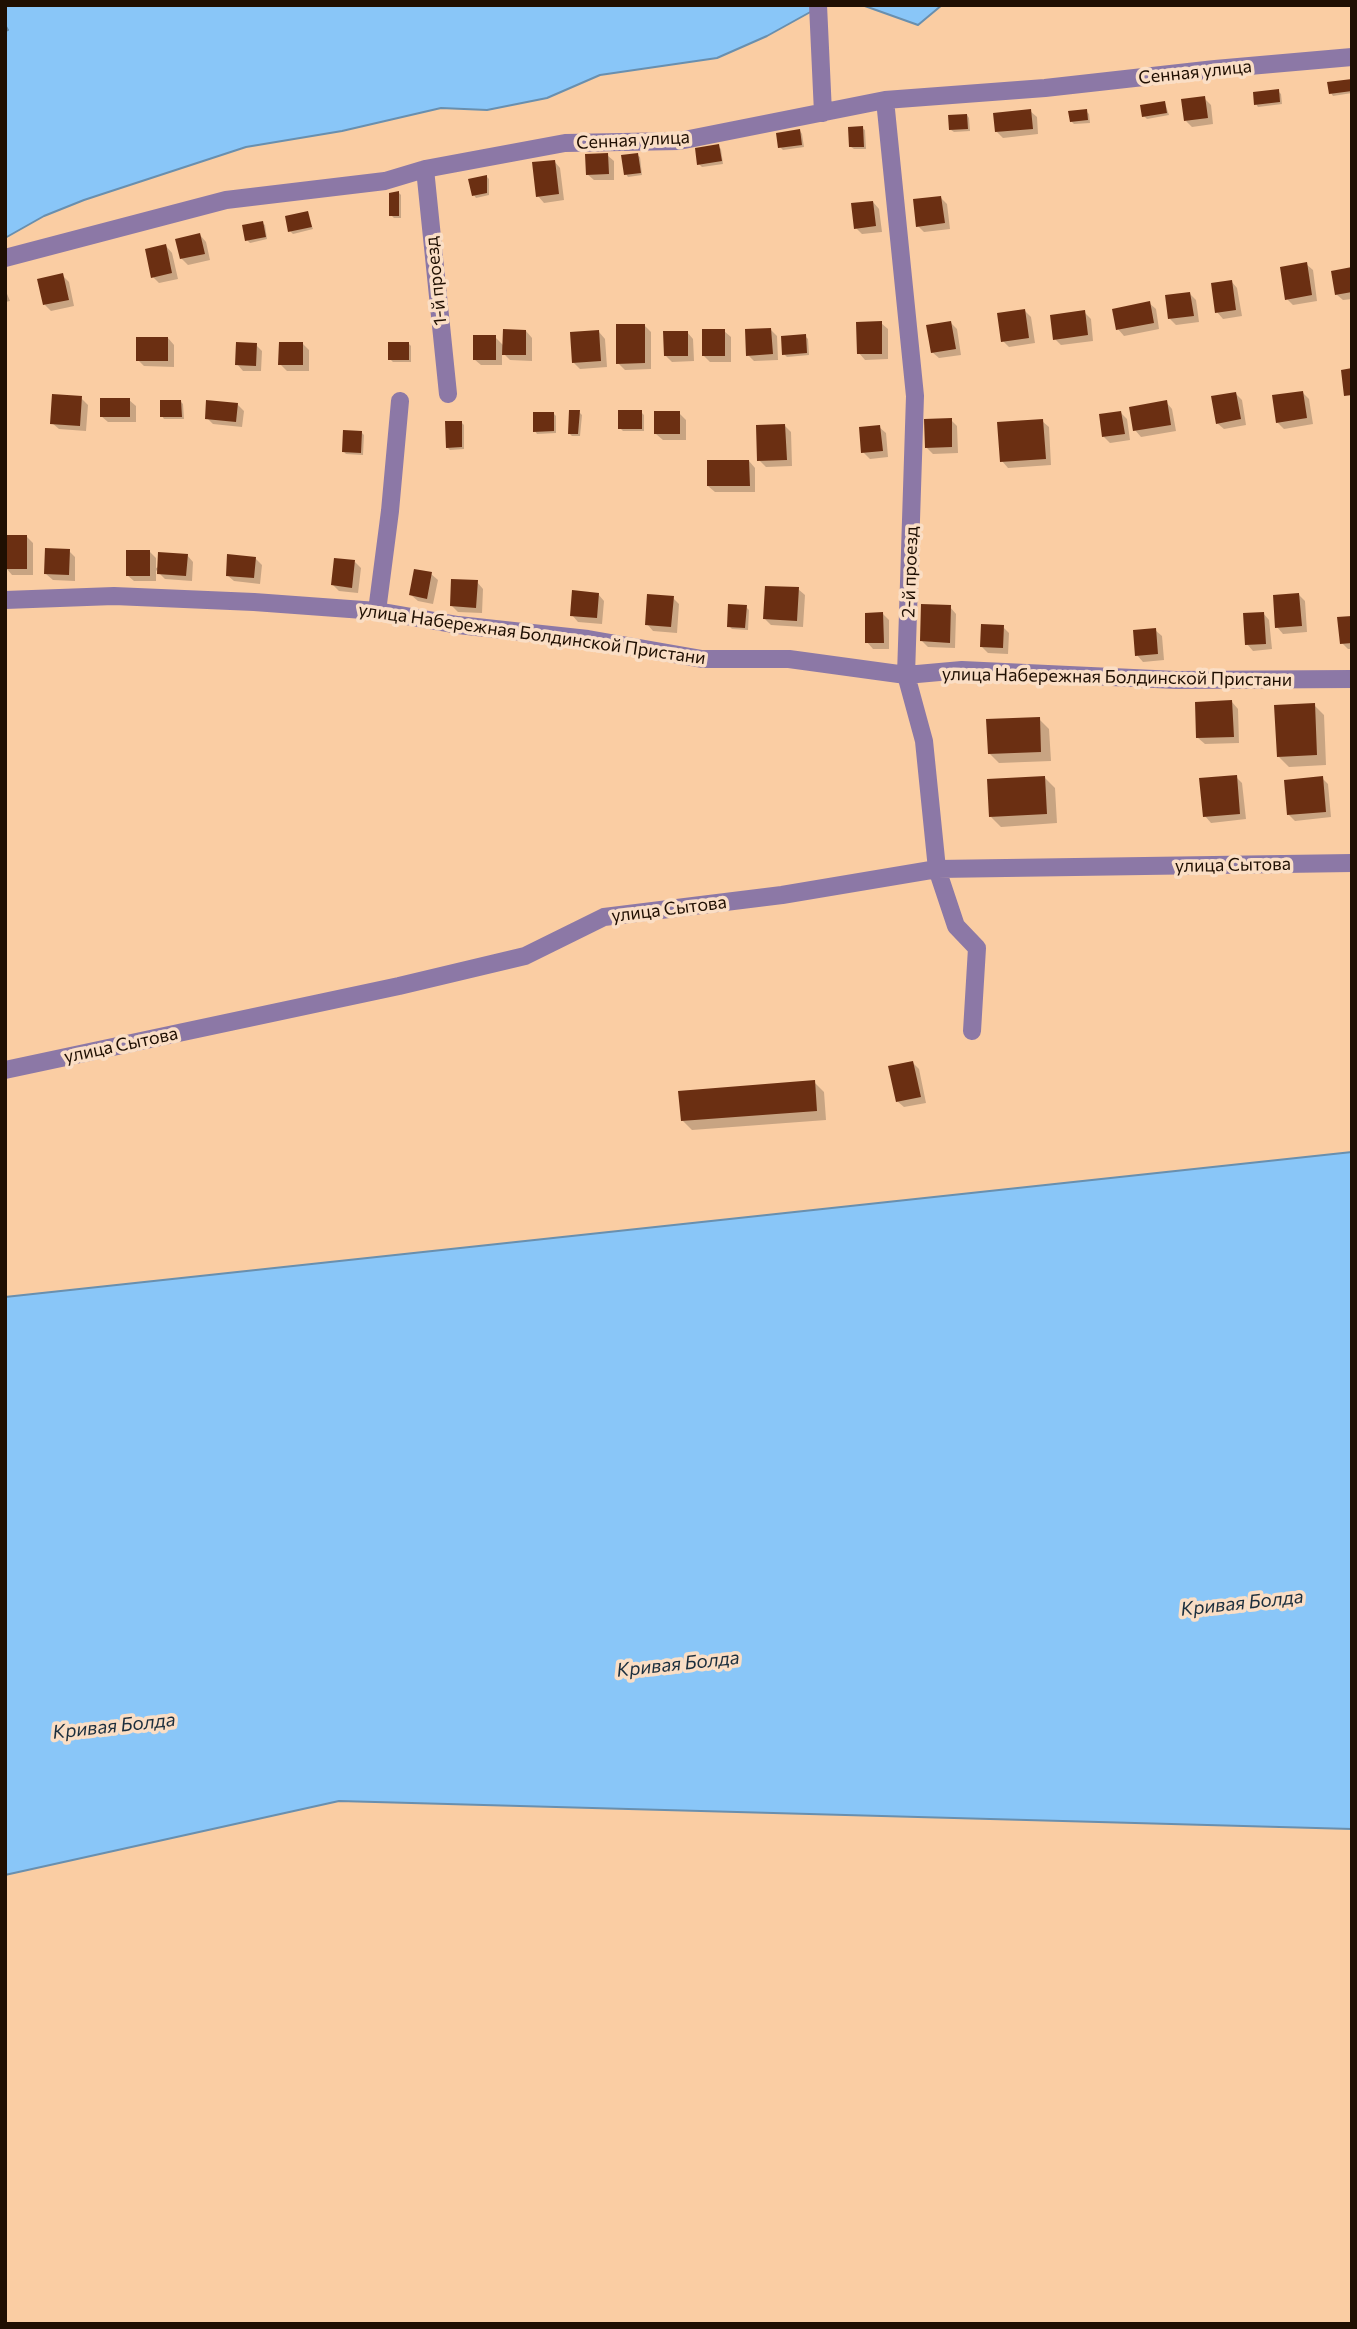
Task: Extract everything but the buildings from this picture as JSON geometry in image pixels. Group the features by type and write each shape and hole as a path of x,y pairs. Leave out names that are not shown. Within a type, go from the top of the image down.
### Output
{"street":[{"path":"818,5 823,113"},
{"name":"Сенная улица","path":"5,258 226,200 385,181 425,169 565,143 679,141 885,100 1045,88 1352,57"},
{"name":"2-й проезд","path":"885,100 915,396 906,675 924,741 937,869 956,926 977,947 972,1031"},
{"name":"1-й проезд","path":"425,169 448,394"},
{"path":"377,611 401,401"},
{"name":"улица Набережная Болдинской Пристани","path":"5,600 114,596 377,611 458,625 588,639 702,659 789,659 906,675 962,670 1177,680 1352,680"},
{"name":"улица Сытова","path":"5,1070 386,989 525,956 604,917 782,895 937,869 1352,863"}],"water":[{"path":"5,5 823,5 767,36 717,58 600,75 547,98 487,110 441,108 342,131 246,147 84,200 44,216 5,238 5,31 8,30 5,25"},
{"path":"862,5 942,5 918,25"},
{"name":"Кривая Болда","path":"1352,1152 1352,1829 339,1801 5,1875 5,1297"}]}
